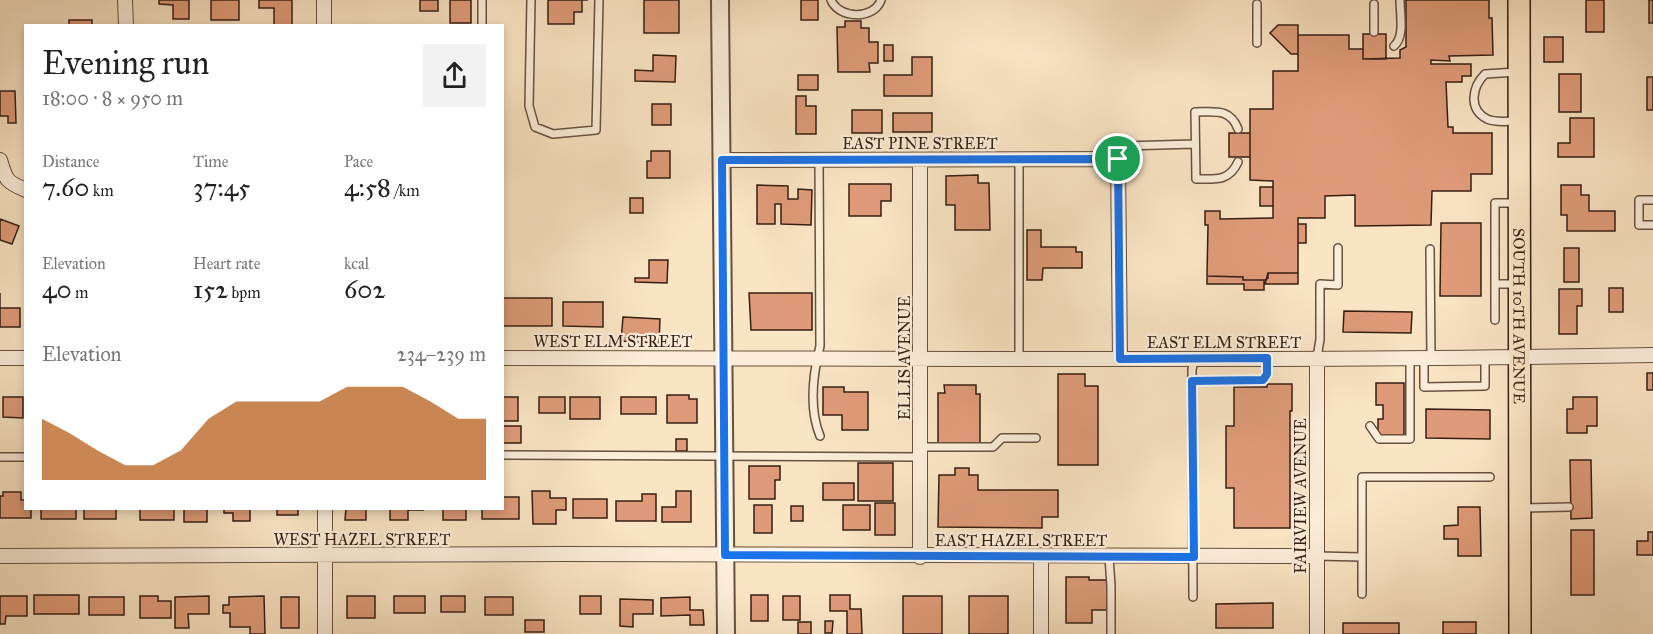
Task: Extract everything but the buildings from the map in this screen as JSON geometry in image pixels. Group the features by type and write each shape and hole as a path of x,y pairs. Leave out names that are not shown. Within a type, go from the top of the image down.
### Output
{"main road":[{"name":"SOUTH 10TH AVENUE","path":"1519,0 1520,634"}],"street":[{"path":"125,0 126,24"},
{"path":"324,0 324,24"},
{"path":"720,0 726,634"},
{"path":"1118,159 1120,359"},
{"name":"EAST PINE STREET","path":"722,160 1118,159"},
{"path":"0,160 4,174 11,184 24,189"},
{"name":"ELLIS AVENUE","path":"920,160 920,557"},
{"name":"EAST ELM STREET","path":"723,358 920,360 1520,358 1653,355"},
{"path":"0,358 24,358"},
{"name":"WEST ELM STREET","path":"504,358 723,358"},
{"name":"FAIRVIEW AVENUE","path":"1317,358 1317,634"},
{"path":"325,510 325,634"},
{"name":"EAST HAZEL STREET","path":"725,555 1317,556"},
{"name":"WEST HAZEL STREET","path":"0,556 725,555"},
{"path":"1041,557 1041,634"}],"lane":[{"path":"482,0 482,24"},
{"path":"531,0 529,106 535,127 553,134 596,130 599,0"},
{"path":"831,0 837,9 844,13 856,14 868,13 876,9 880,0"},
{"path":"1394,46 1400,36 1400,0"},
{"path":"1257,4 1257,43"},
{"path":"1374,4 1374,32"},
{"path":"1519,72 1485,74 1479,80 1473,95 1474,105 1479,113 1487,118 1495,121 1519,121"},
{"path":"1238,129 1228,114 1196,112 1196,179 1226,177 1238,162"},
{"path":"1118,159 1124,146 1195,144"},
{"path":"819,160 819,346 814,369 814,422 820,436"},
{"path":"1019,160 1019,359"},
{"path":"1653,200 1640,200 1639,225 1653,225"},
{"path":"1495,320 1495,203 1520,202"},
{"path":"1317,358 1320,339 1320,284 1338,285 1338,248"},
{"path":"1370,426 1379,439 1410,439 1422,358 1430,249"},
{"path":"1495,284 1521,284"},
{"path":"1192,381 1263,380 1267,374 1267,358"},
{"path":"1422,358 1424,387 1485,386 1485,358"},
{"path":"1193,597 1192,381 1194,359"},
{"path":"504,455 724,456 920,452 993,447 1002,438 1036,438"},
{"path":"0,457 24,457"},
{"path":"1362,594 1362,477 1490,477"},
{"path":"1520,508 1569,507"},
{"path":"1317,556 1362,557"},
{"path":"1109,557 1111,634"}],"route":[{"path":"1118,159 1120,359 1267,358 1266,378 1260,381 1192,381 1194,557 725,555 722,160 1118,159"}]}
